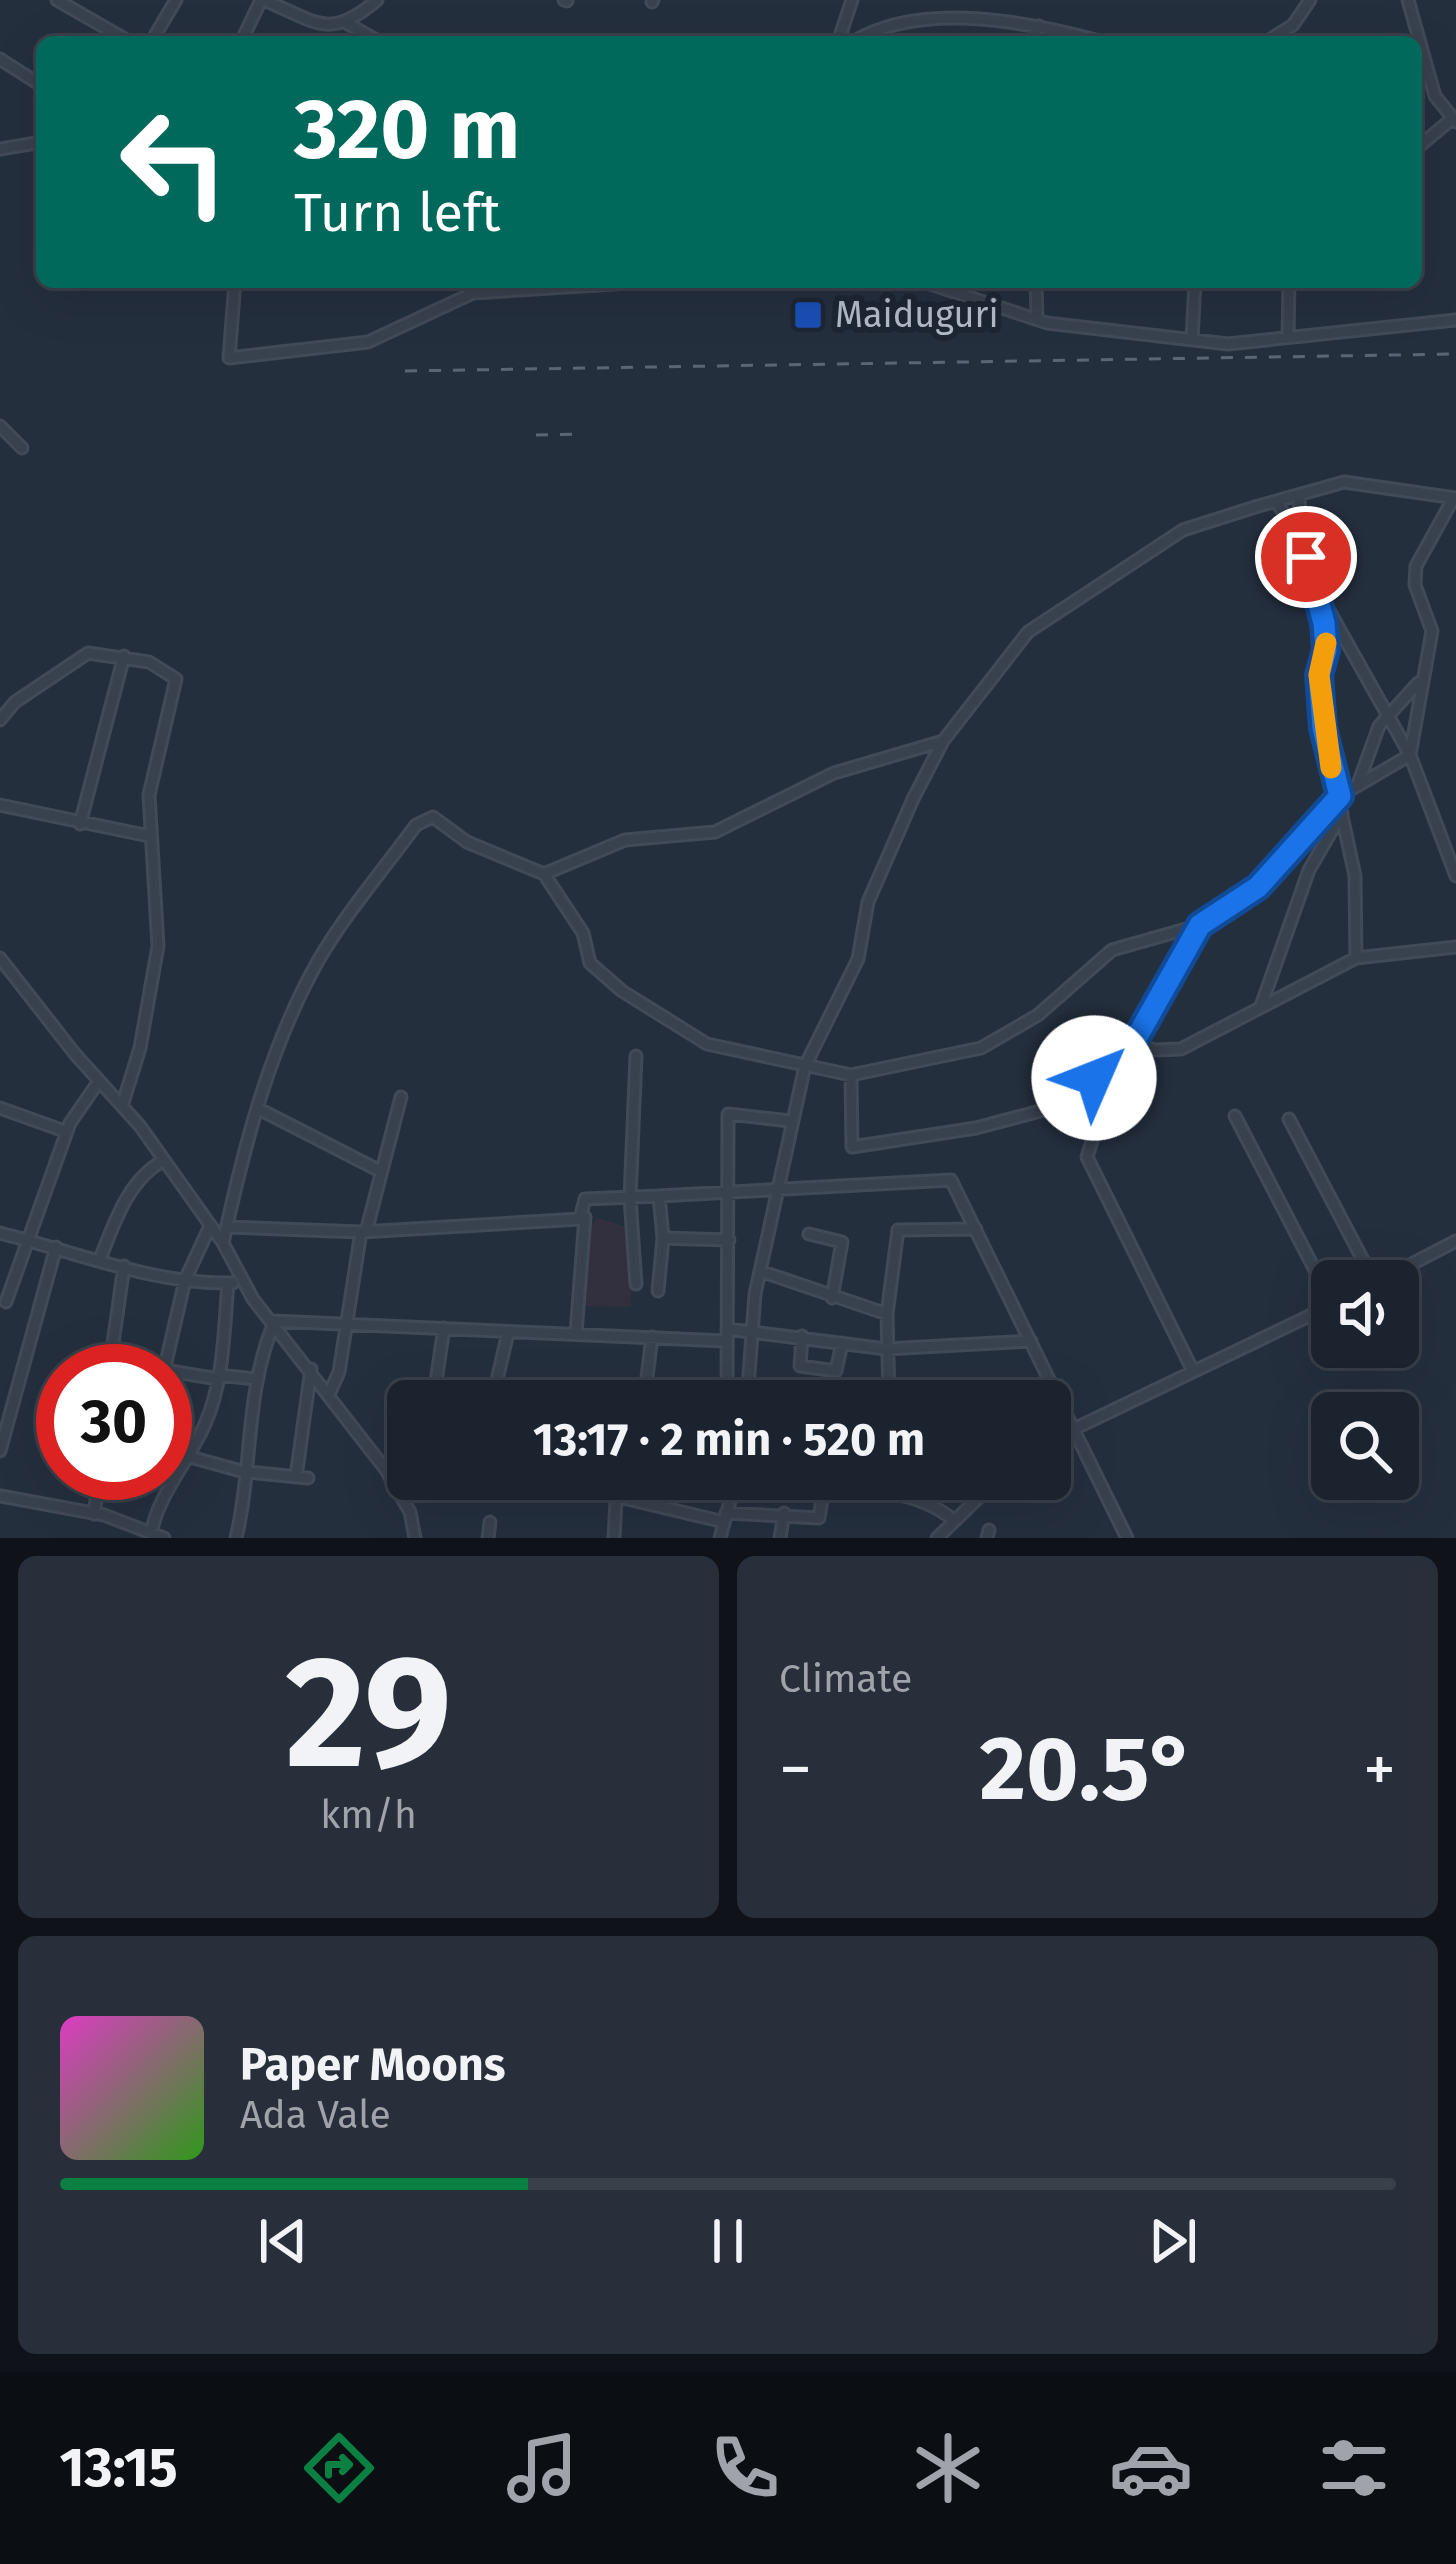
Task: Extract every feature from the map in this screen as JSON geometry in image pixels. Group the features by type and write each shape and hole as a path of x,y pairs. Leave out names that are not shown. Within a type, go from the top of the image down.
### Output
{"street":[{"path":"57,0 120,36"},
{"path":"155,36 176,0"},
{"path":"244,36 262,0 323,25 348,24 369,36"},
{"path":"348,24 377,0"},
{"path":"840,36 852,0"},
{"path":"1276,36 1293,25 1310,0"},
{"path":"1408,0 1418,36"},
{"path":"864,36 914,20 1039,26 1079,36"},
{"path":"1031,36 1039,26"},
{"path":"1422,50 1435,96 1454,120 1422,144"},
{"path":"0,59 36,82"},
{"path":"0,165 1,149 36,143"},
{"path":"235,288 229,358 368,342 473,293 551,288"},
{"path":"940,288 993,308 1011,307 1047,323 1228,344 1456,320"},
{"path":"1036,288 1036,317"},
{"path":"1192,339 1195,288"},
{"path":"1288,337 1289,288"},
{"path":"0,426 22,448"},
{"path":"748,1380 760,1271 805,1066 859,959 868,902 943,741 1028,632 1183,530 1276,501 1364,481 1454,498 1416,566 1414,585 1432,631 1410,755"},
{"path":"1299,495 1301,540"},
{"path":"1276,501 1301,540 1317,589 1326,641 1319,675 1323,728 1354,876 1356,958"},
{"path":"1317,589 1410,755 1456,876"},
{"path":"0,720 15,702 88,653 124,656 170,670 176,679 152,771 149,836 158,946 140,1048 122,1106"},
{"path":"80,824 124,656"},
{"path":"1358,784 1388,715 1420,681"},
{"path":"544,874 626,840 715,832 834,772 943,741"},
{"path":"223,1243 237,1168 265,1081 317,963 416,825 433,817 467,842 544,874 584,933 590,963 622,991 707,1044 851,1075 981,1048 1038,1015 1112,950 1200,925 1258,887 1340,796 1410,755"},
{"path":"0,805 149,836"},
{"path":"1262,1006 1309,871 1343,812"},
{"path":"1192,1370 1087,1157 1130,1043 1200,925"},
{"path":"1130,1043 1155,1050 1181,1049 1356,958 1456,947"},
{"path":"0,958 164,1160 223,1243 244,1282 386,1470 410,1512 415,1538"},
{"path":"636,1056 630,1198 636,1284"},
{"path":"851,1075 852,1148 976,1128 1043,1110 1075,1074 1112,1081"},
{"path":"7,1302 67,1132 99,1081"},
{"path":"330,1392 363,1232 401,1096"},
{"path":"0,1108 67,1132"},
{"path":"259,1109 380,1171"},
{"path":"726,1380 728,1114 790,1120"},
{"path":"1235,1116 1311,1263"},
{"path":"1288,1119 1365,1260"},
{"path":"100,1259 134,1185 164,1160"},
{"path":"576,1334 585,1199 951,1180 1127,1538"},
{"path":"658,1196 663,1238 658,1291"},
{"path":"227,1227 363,1232 585,1217"},
{"path":"170,1344 185,1280 210,1226"},
{"path":"888,1380 887,1314 898,1230 976,1229"},
{"path":"0,1233 185,1280 244,1282"},
{"path":"809,1234 842,1242 832,1298"},
{"path":"663,1238 729,1240"},
{"path":"1418,1260 1456,1241"},
{"path":"0,1451 56,1247"},
{"path":"113,1344 124,1265"},
{"path":"760,1271 887,1314"},
{"path":"192,1451 206,1424 218,1377 228,1282"},
{"path":"1071,1429 1311,1314"},
{"path":"274,1322 347,1320 508,1334 725,1341"},
{"path":"236,1538 248,1473 256,1379 274,1322"},
{"path":"436,1380 444,1328"},
{"path":"727,1329 886,1349 1031,1341"},
{"path":"497,1380 508,1334"},
{"path":"802,1336 800,1366 836,1371 842,1343"},
{"path":"647,1380 652,1337"},
{"path":"192,1460 248,1473 302,1478 311,1369"},
{"path":"192,1374 256,1379"},
{"path":"635,1500 725,1517 784,1513 818,1517 823,1494 850,1490 926,1501 955,1521"},
{"path":"0,1496 94,1514 164,1538"},
{"path":"94,1514 96,1500"},
{"path":"151,1534 152,1515 162,1500"},
{"path":"614,1538 619,1500"},
{"path":"720,1538 730,1500"},
{"path":"937,1538 976,1500"},
{"path":"780,1538 784,1513"},
{"path":"488,1538 490,1522"},
{"path":"115,1538 122,1523"}],"shaded area":[{"path":"597,1218 634,1229 631,1307 581,1306 587,1232"}],"railway":[{"path":"405,371 1456,354"},
{"path":"536,435 584,434"}],"slow traffic":[{"path":"1326,643 1319,675 1331,768"}],"place":[{"name":"Maiduguri","path":"808,315"}],"route":[{"path":"1094,1078 1112,1081 1116,1065 1166,990 1200,925 1258,887 1340,796 1323,728 1319,675 1326,650 1324,623 1306,557"}]}
